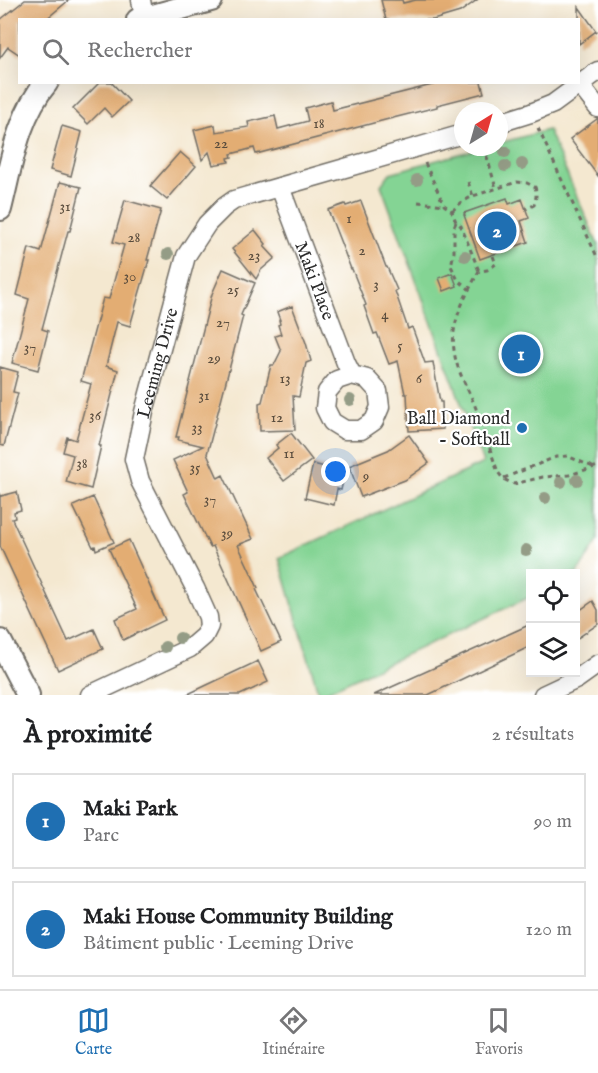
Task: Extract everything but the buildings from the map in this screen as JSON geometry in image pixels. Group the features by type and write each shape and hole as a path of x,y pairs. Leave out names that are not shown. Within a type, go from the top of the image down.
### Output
{"street":[{"path":"141,12 211,0"},
{"path":"508,120 554,104 598,71"},
{"path":"0,209 21,127 37,94 45,84"},
{"path":"580,85 598,108"},
{"name":"Leeming Drive","path":"90,695 190,648 204,636 209,626 208,617 195,588 140,481 135,459 144,412 186,256 207,224 234,200 454,137"},
{"name":"Maki Place","path":"280,188 352,375"},
{"path":"0,641 28,695"},
{"path":"543,695 577,679 598,664"}],"path":[{"path":"531,113 598,259"},
{"path":"487,156 496,188"},
{"path":"425,161 444,205 452,211 456,222 462,226 479,271 461,306 455,325 454,350 461,375 498,472 503,479 514,484 596,467"},
{"path":"468,182 473,196"},
{"path":"452,211 473,196 517,182 535,187 537,198 534,205 526,209"},
{"path":"418,202 444,205"},
{"path":"456,222 450,266 458,280 469,289"},
{"path":"479,271 487,270 496,264 493,256"},
{"path":"503,479 556,457 567,456 596,467"}],"green space":[{"path":"548,130 598,245 598,541 580,569 526,569 526,599 319,695 279,558 483,463 381,185 390,173 454,155 508,156 508,141"}],"place":[{"name":"Maki House Community Building","path":"497,231"},
{"name":"Maki Park","path":"521,354"},
{"name":"Ball Diamond - Softball","path":"522,428"}]}
